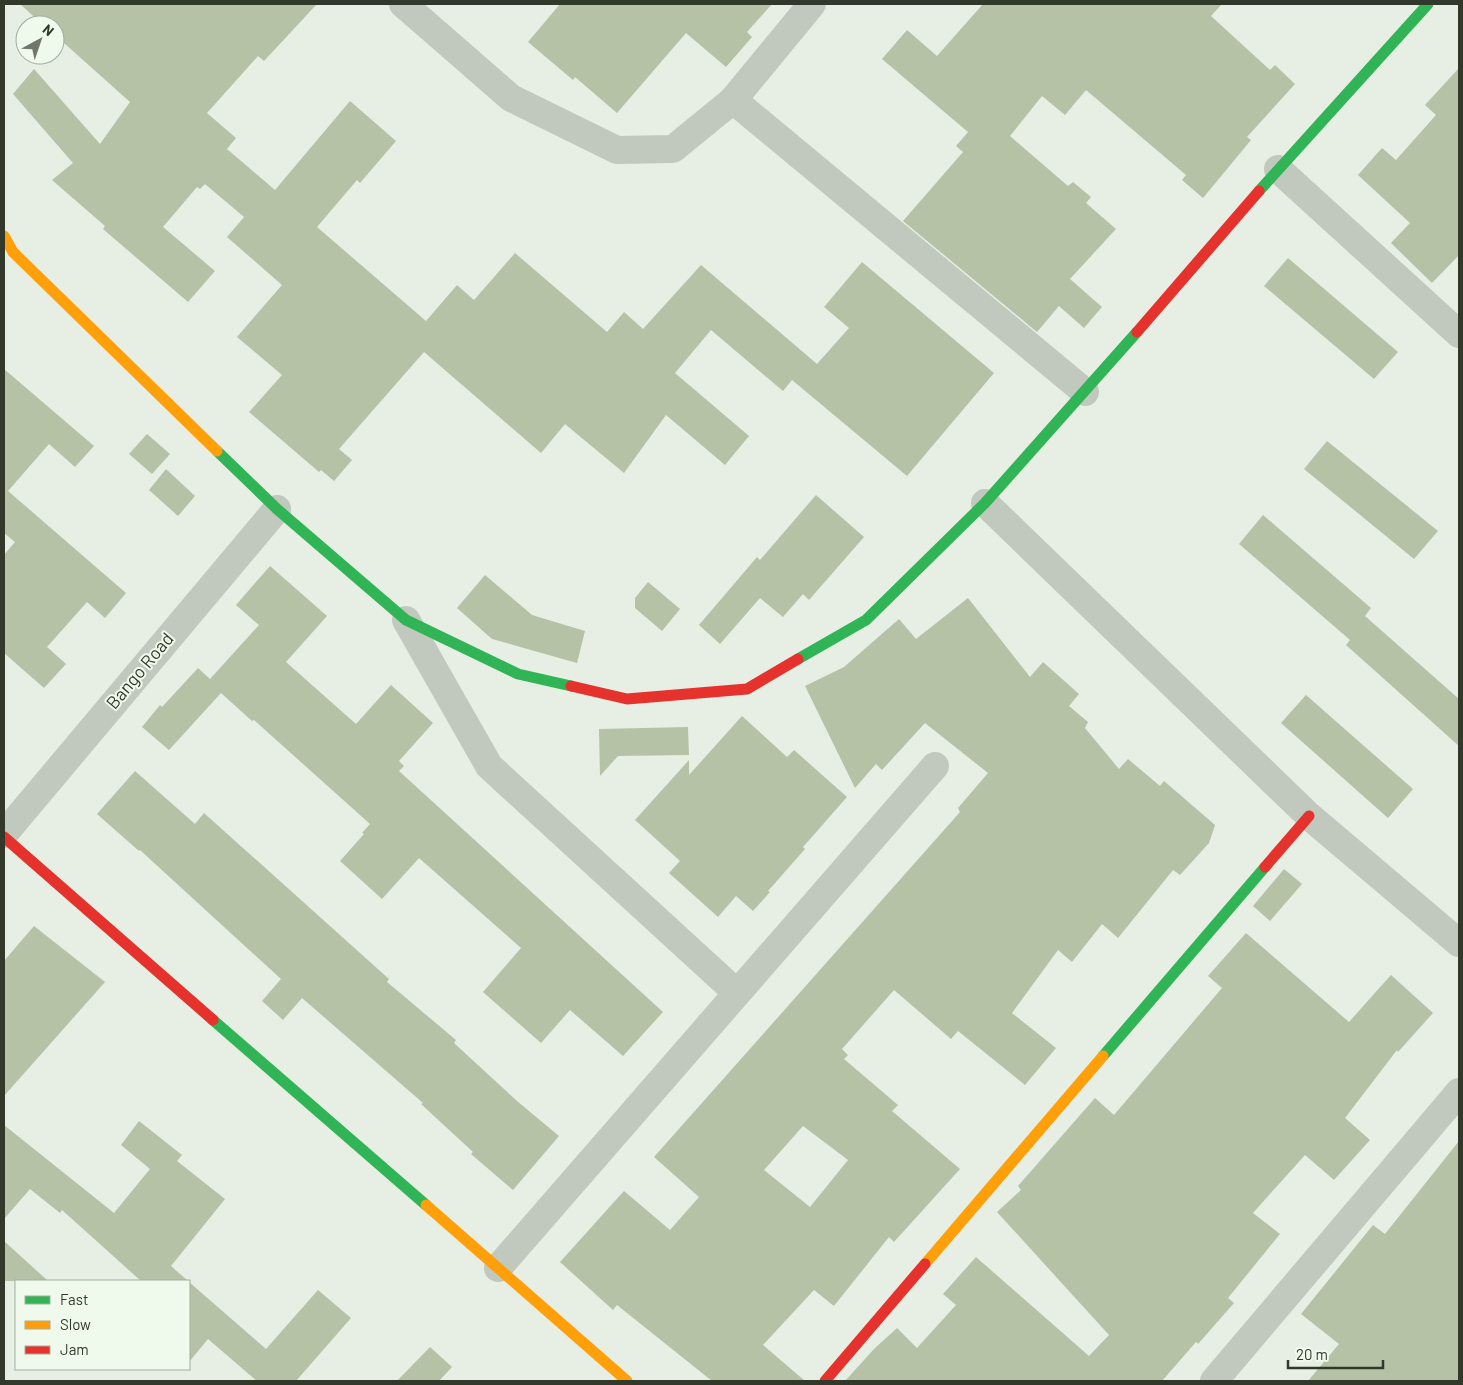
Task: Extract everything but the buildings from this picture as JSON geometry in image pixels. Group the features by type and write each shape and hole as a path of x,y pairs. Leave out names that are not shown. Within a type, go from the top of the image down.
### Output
{"street":[{"path":"403,4 511,98 617,150 674,149 733,100 812,4"},
{"path":"7,250 277,509 406,620 518,674 627,699 747,689 866,620 984,503 1085,392 1278,169 1428,4"},
{"path":"733,100 1085,392"},
{"path":"1278,169 1459,334"},
{"path":"984,503 1309,816 1459,943"},
{"name":"Bango Road","path":"4,836 277,509"},
{"path":"406,620 489,766 737,993"},
{"path":"498,1268 935,766"},
{"path":"825,1381 1309,816"},
{"path":"4,836 627,1381"},
{"path":"1214,1381 1459,1092"}],"traffic: fast":[{"path":"1259,191 1428,4"},
{"path":"798,659 866,620 985,503 1137,332"},
{"path":"217,451 277,509 406,620 518,674 571,686"},
{"path":"1103,1056 1265,867"},
{"path":"213,1020 426,1205"}],"traffic: slow":[{"path":"4,236 13,252 217,451"},
{"path":"925,1264 1103,1056"},
{"path":"426,1205 627,1381"}],"traffic: jam":[{"path":"1137,332 1259,191"},
{"path":"571,686 627,699 747,689 798,659"},
{"path":"1265,867 1309,816"},
{"path":"4,837 213,1020"},
{"path":"825,1381 925,1264"}]}
